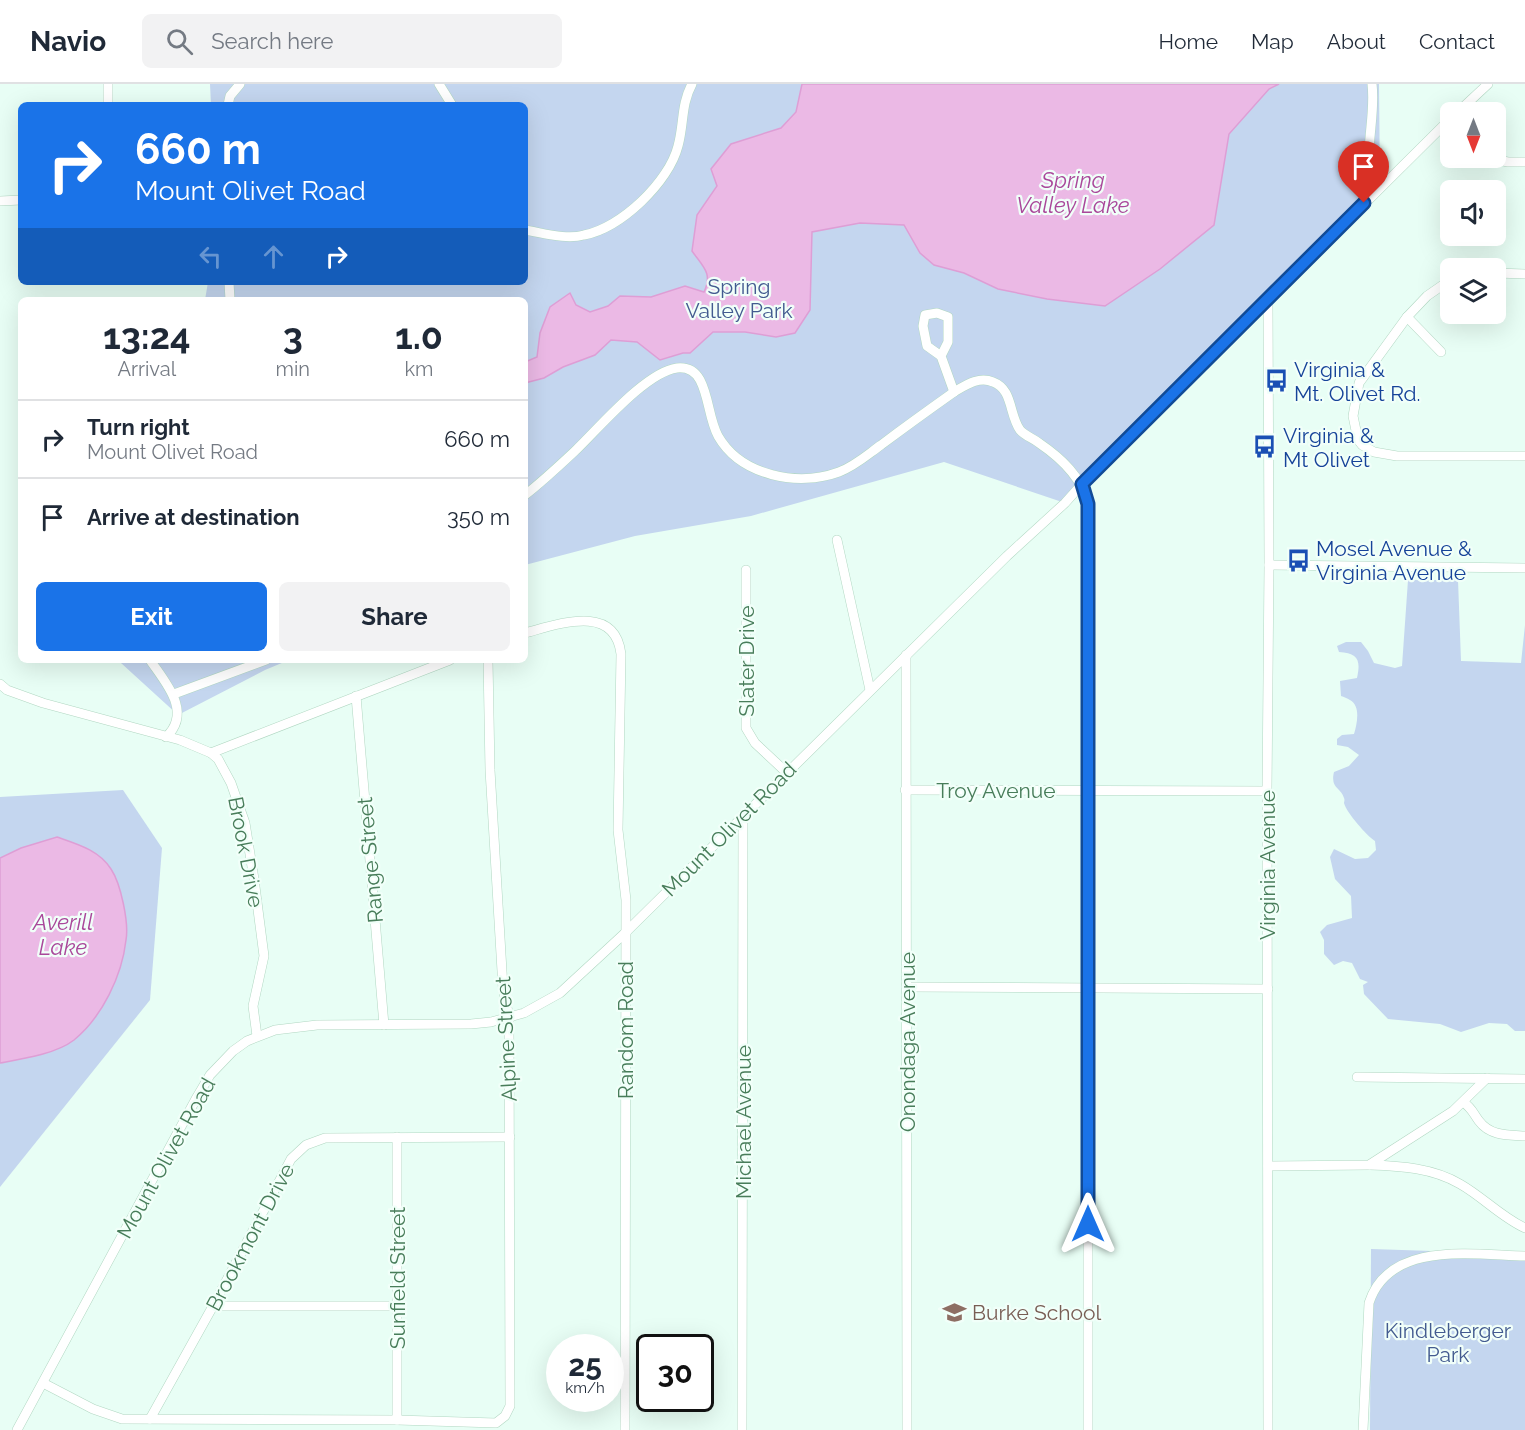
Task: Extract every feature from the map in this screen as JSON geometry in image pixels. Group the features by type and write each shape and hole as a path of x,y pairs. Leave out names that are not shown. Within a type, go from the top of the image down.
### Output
{"street":[{"path":"108,84 108,102"},
{"path":"229,102 230,96 240,84"},
{"path":"439,84 450,102"},
{"path":"528,230 566,236 585,235 605,228 645,198 666,173 676,155 685,101 692,84"},
{"path":"1372,84 1374,96 1369,157 1371,168 1380,187"},
{"path":"1469,102 1488,84"},
{"name":"Mount Olivet Road","path":"17,1430 210,1075 233,1051 257,1036 275,1030 304,1026 491,1022 524,1013 560,993 625,933 743,814 1007,556 1065,503 1440,129"},
{"path":"1506,162 1525,162"},
{"path":"0,201 18,200"},
{"path":"1506,273 1525,274"},
{"path":"1440,287 1426,296 1407,317 1359,382 1353,416 1355,431 1362,445 1383,455 1397,456 1525,456"},
{"name":"Virginia Avenue","path":"1268,300 1268,1430"},
{"path":"941,356 948,342 948,318 937,313 925,315 923,326 927,346 941,356 954,392"},
{"path":"1407,317 1441,352"},
{"path":"528,492 574,453 641,387 662,374 678,368 691,370 701,381 714,426 726,447 749,466 759,471 794,478 828,476 850,467 954,392 978,380 986,380 999,385 1007,396 1022,432 1046,448 1082,484 1088,504 1088,1430"},
{"path":"837,540 870,690"},
{"path":"1269,566 1525,568"},
{"name":"Slater Drive","path":"746,570 746,728 755,743 786,772"},
{"name":"Random Road","path":"528,632 552,626 602,622 615,632 620,645 618,830 626,892 625,1430"},
{"name":"Onondaga Avenue","path":"906,655 907,1430"},
{"path":"152,663 174,694 178,715 175,726 166,737"},
{"path":"174,694 258,663"},
{"path":"0,685 43,703 180,740 211,753 442,663"},
{"name":"Alpine Street","path":"397,1420 496,1423 505,1416 510,1406 509,1017 503,988 490,770 488,663"},
{"name":"Range Street","path":"356,696 384,1025"},
{"name":"Brook Drive","path":"211,753 220,762 236,795 245,823 264,956 253,1006 257,1036"},
{"name":"Troy Avenue","path":"905,790 1267,791"},
{"name":"Michael Avenue","path":"742,1430 743,814"},
{"path":"907,987 1268,990"},
{"path":"1357,1077 1525,1079"},
{"path":"1369,1165 1463,1102 1487,1078"},
{"path":"1463,1102 1473,1109 1490,1132 1525,1136"},
{"name":"Sunfield Street","path":"397,1137 397,1420"},
{"name":"Brookmont Drive","path":"150,1419 297,1151 325,1138 510,1137"},
{"path":"1268,1166 1401,1166 1460,1183 1510,1221 1525,1228"},
{"path":"1363,1430 1369,1303 1380,1281 1398,1267 1412,1260 1438,1255 1525,1256"},
{"path":"213,1306 396,1306"},
{"path":"43,1383 108,1415 122,1419 397,1420"}],"green space":[{"name":"Spring Valley Park","path":"210,84 1379,84 1380,187 1065,503 944,462 751,516 635,536 528,564 528,297 206,297 208,285 528,285 528,102 211,102"},
{"path":"1408,580 1458,580 1461,661 1521,663 1525,625 1525,1031 1515,1031 1507,1024 1489,1023 1461,1032 1440,1024 1388,1019 1364,994 1363,985 1368,982 1360,979 1352,963 1343,961 1334,965 1324,954 1324,940 1320,932 1327,925 1352,918 1351,896 1335,879 1330,857 1334,849 1355,859 1368,858 1376,850 1375,841 1349,812 1344,803 1343,794 1333,782 1334,772 1349,766 1359,755 1348,747 1337,745 1337,739 1342,735 1354,734 1357,715 1356,706 1341,696 1340,681 1357,678 1359,666 1354,656 1339,652 1337,646 1346,642 1361,642 1374,663 1395,668 1402,666"},
{"path":"121,663 282,663 265,670 178,715"},
{"path":"123,790 162,848 150,1000 0,1187 0,797"},
{"name":"Kindleberger Park","path":"1371,1249 1525,1254 1525,1430 1370,1430"}],"water":[{"name":"Spring Valley Lake","path":"802,84 1279,84 1269,89 1229,134 1214,225 1160,269 1105,306 1047,299 998,289 964,273 934,265 920,253 904,225 860,223 812,232 810,310 795,333 776,337 745,332 713,332 690,353 660,360 637,342 611,340 595,355 563,367 544,378 528,382 528,361 537,357 540,333 550,307 570,293 576,305 590,312 608,306 620,296 651,297 685,286 704,292 707,285 706,270 692,251 697,215 717,186 711,169 731,144 781,128 796,112"},
{"name":"Averill Lake","path":"57,837 94,852 111,869 118,884 125,914 127,933 124,954 115,981 102,1008 74,1040 58,1049 0,1063 0,858 21,848"}],"place":[{"name":"Virginia & Mt. Olivet Rd.","path":"1276,381"},
{"name":"Virginia & Mt Olivet","path":"1265,447"},
{"name":"Mosel Avenue & Virginia Avenue","path":"1298,560"},
{"name":"Burke School","path":"954,1312"}],"route":[{"path":"1088,1224 1088,504 1082,484 1364,203"}]}
